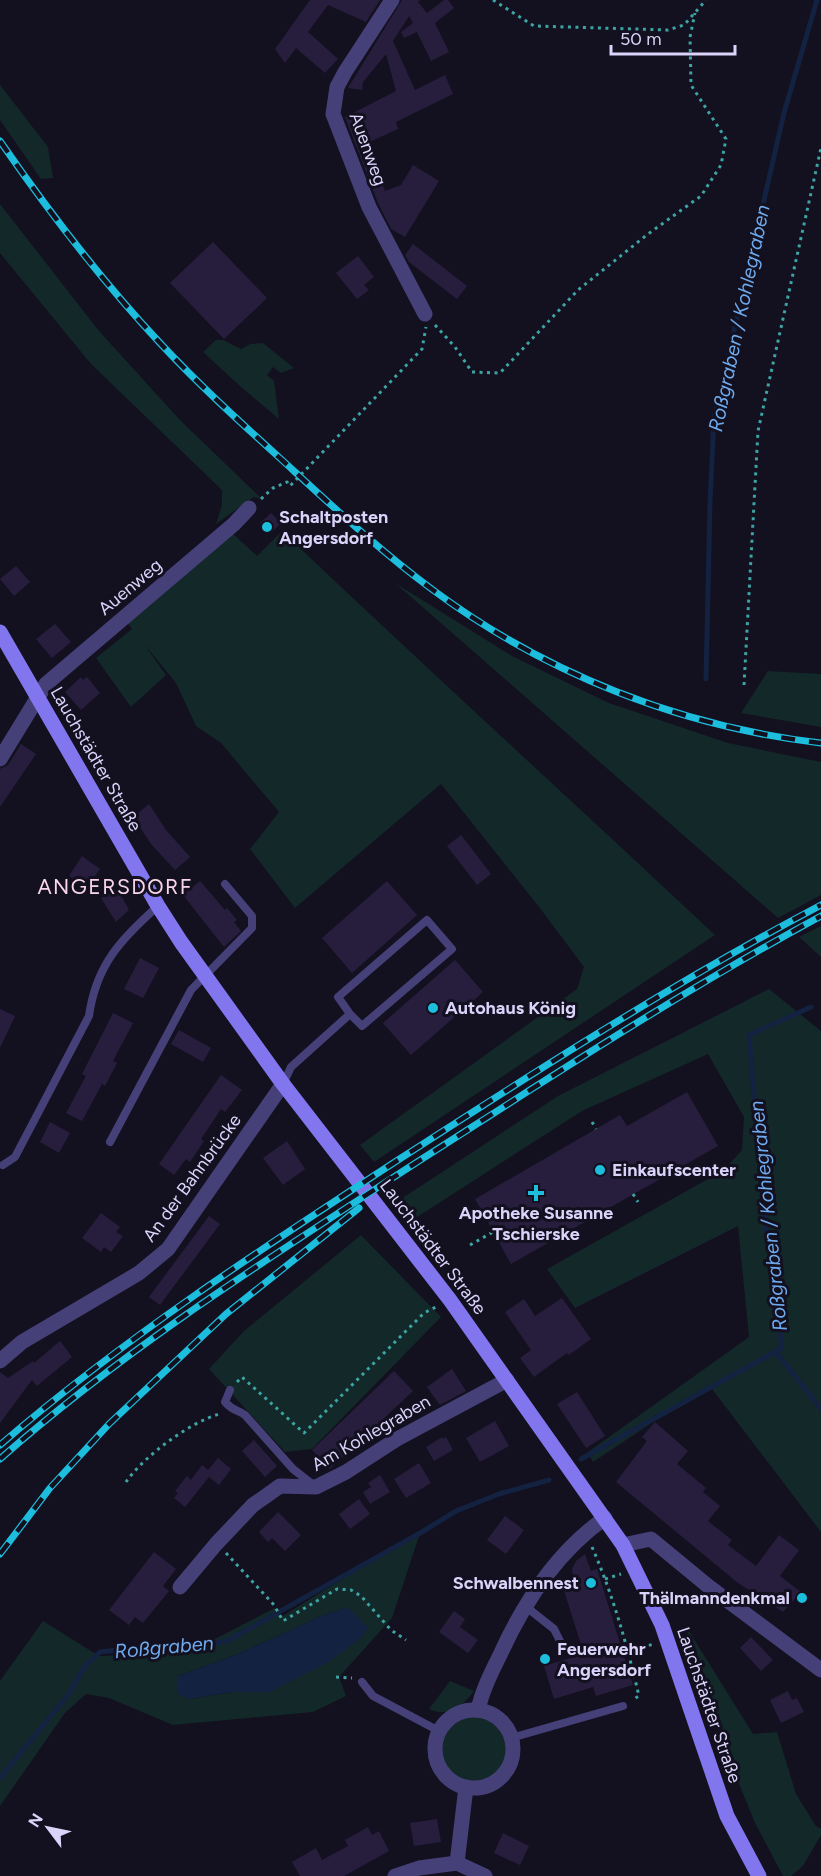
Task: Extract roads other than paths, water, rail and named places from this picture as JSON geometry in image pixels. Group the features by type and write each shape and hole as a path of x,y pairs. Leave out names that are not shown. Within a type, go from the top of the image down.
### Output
{"main road":[{"name":"Lauchstädter Straße","path":"0,632 158,906 205,976 283,1084 450,1300 623,1545 649,1596 667,1640 726,1816 759,1876"}],"street":[{"name":"Auenweg","path":"392,0 337,87 333,114 369,207 425,314"},
{"name":"Auenweg","path":"0,759 46,684 234,524 249,508"},
{"name":"An der Bahnbrücke","path":"0,1361 22,1342 139,1273 168,1249 283,1084"},
{"name":"Am Kohlegraben","path":"180,1587 253,1505 280,1486 316,1487 346,1472 397,1439 507,1380"},
{"path":"477,1710 512,1628 525,1606 557,1562 585,1532 605,1518"},
{"path":"623,1545 651,1539 714,1591 821,1670"},
{"path":"477,1710 495,1716 507,1730 513,1749 506,1771 489,1785 478,1788 455,1783 446,1776 435,1754 436,1742 446,1722 455,1715 477,1710"},
{"path":"457,1863 466,1787"},
{"path":"395,1876 419,1868 457,1863 484,1876"}],"lane":[{"path":"110,1142 191,990 252,928 252,916 225,884"},
{"path":"3,1165 15,1156 79,1037 89,1016 98,978 110,955 133,927 158,906"},
{"path":"427,920 452,949 362,1026 350,1014 338,997 427,920"},
{"path":"283,1084 291,1067 350,1014"},
{"path":"230,1390 225,1402 232,1410 245,1415 293,1469 316,1487"},
{"path":"525,1606 554,1629 561,1643"},
{"path":"362,1682 373,1696 440,1731"},
{"path":"511,1738 623,1706"}],"water":[{"path":"348,1607 368,1628 360,1639 330,1661 270,1692 232,1692 190,1699 177,1694 178,1676 238,1654 319,1617"}],"waterway":[{"name":"Roßgraben / Kohlegraben","path":"706,679 714,418 784,113 817,0"},
{"name":"Roßgraben / Kohlegraben","path":"581,1459 782,1348 763,1205 749,1035 811,1007"},
{"path":"776,1352 821,1409"},
{"name":"Roßgraben","path":"0,1778 68,1695 85,1666 100,1652 183,1648 227,1641 456,1511 499,1494 549,1480"}],"railway":[{"path":"0,141 37,194 96,270 174,358 337,511 433,590 476,620 522,647 617,692 667,710 718,724 821,743"},
{"path":"0,1445 144,1331 295,1227 606,1028 821,905"},
{"path":"0,1459 48,1418 148,1341 252,1270 614,1037 716,975 821,916"},
{"path":"0,1554 50,1488 109,1424 226,1314 359,1208"}],"place":[{"name":"Schaltposten Angersdorf","path":"267,527"},
{"name":"Autohaus König","path":"433,1008"},
{"name":"Einkaufscenter","path":"600,1170"},
{"name":"Apotheke Susanne Tschierske","path":"536,1193"},
{"name":"Schwalbennest","path":"591,1583"},
{"name":"Thälmanndenkmal","path":"802,1598"},
{"name":"Feuerwehr Angersdorf","path":"545,1659"}],"district":[{"name":"ANGERSDORF","path":"115,887"}]}
